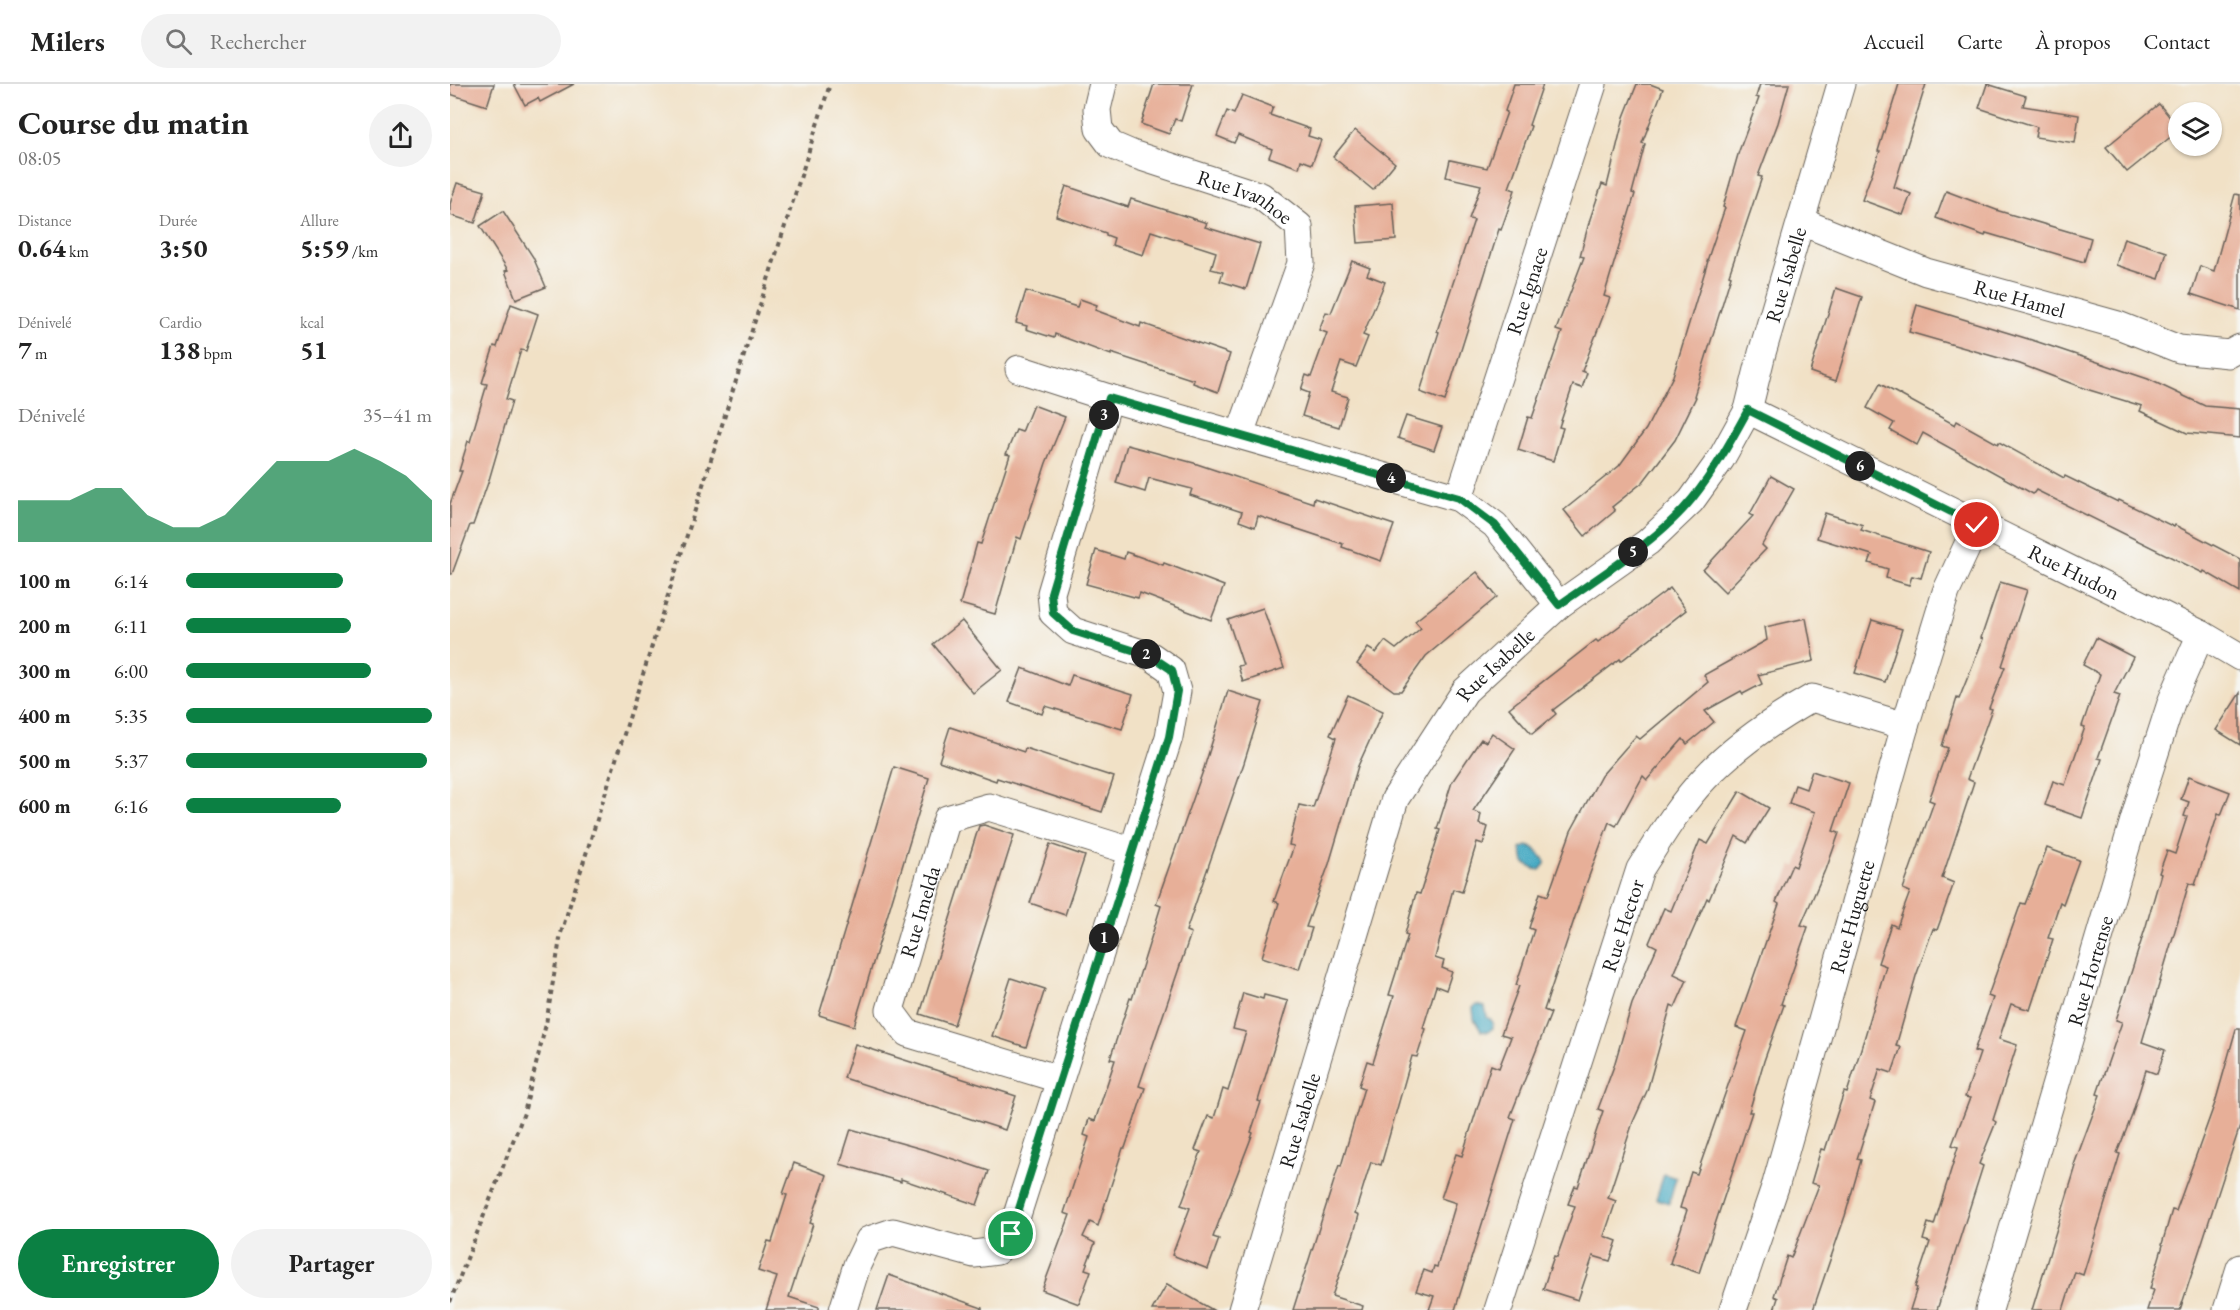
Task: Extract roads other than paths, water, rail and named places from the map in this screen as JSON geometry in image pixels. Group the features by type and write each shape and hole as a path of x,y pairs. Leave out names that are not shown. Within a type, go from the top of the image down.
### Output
{"street":[{"name":"Rue Ivanhoe","path":"1103,84 1097,109 1099,129 1111,145 1261,196 1299,226 1301,263 1240,434"},
{"name":"Rue Ignace","path":"1459,498 1593,84"},
{"name":"Rue Isabelle","path":"1242,1310 1395,799 1465,691 1559,605 1648,542 1691,501 1721,459 1748,410 1762,354 1841,84"},
{"name":"Rue Hamel","path":"1802,222 1926,272 2118,325 2179,349 2229,354 2240,348"},
{"path":"1019,369 1109,398 1459,498 1495,525 1559,605"},
{"path":"843,1310 857,1265 869,1240 893,1232 974,1254 997,1251 1011,1234 1169,737 1177,691 1172,670 1151,656 1073,631 1053,613 1051,593 1109,398"},
{"name":"Rue Hudon","path":"1748,410 2201,634 2240,657"},
{"name":"Rue Huguette","path":"1733,1310 1776,1184 1905,726 1946,592 1977,525"},
{"name":"Rue Hortense","path":"1989,1310 2142,794 2172,700 2201,634"},
{"name":"Rue Hector","path":"1498,1310 1640,869 1669,824 1705,778 1748,739 1779,717 1812,698 1905,726"},
{"name":"Rue Imelda","path":"1059,1079 907,1033 890,1010 947,819 989,807 1131,851"},
{"path":"2227,1310 2240,1268"}],"water":[{"path":"1527,846 1534,848 1545,860 1540,870 1524,863 1521,849"},
{"path":"1476,1005 1485,1007 1487,1017 1492,1021 1493,1028 1488,1032 1481,1031 1474,1019 1473,1008"},
{"path":"1664,1174 1676,1178 1669,1203 1656,1199"}]}
